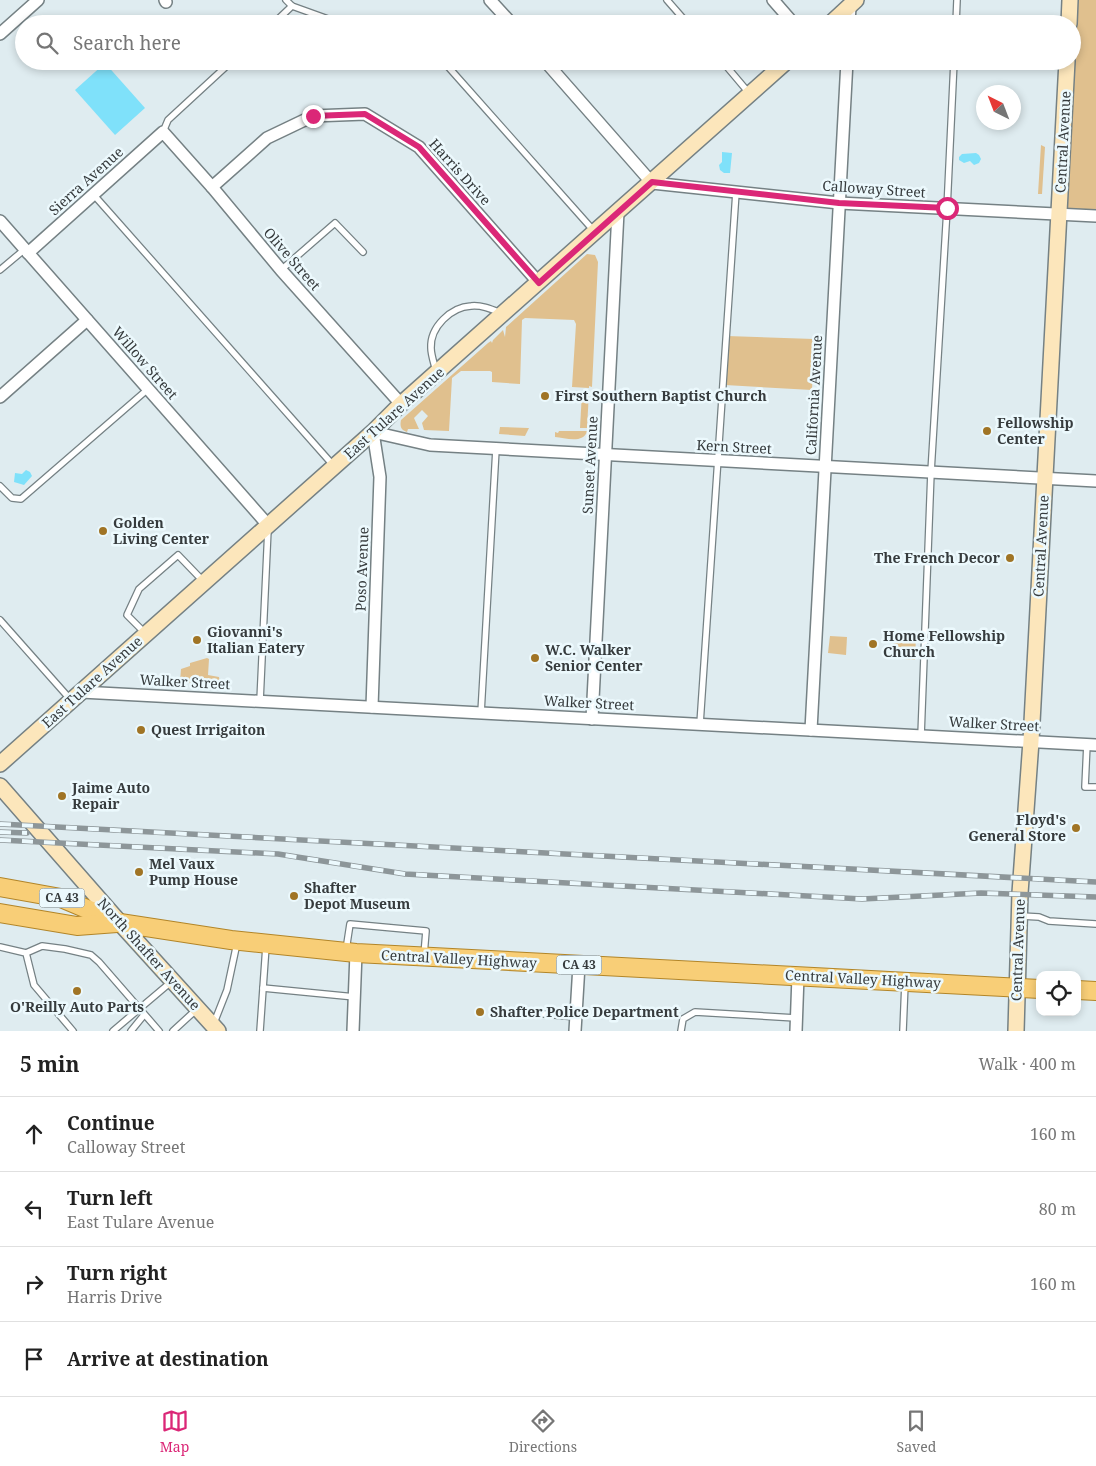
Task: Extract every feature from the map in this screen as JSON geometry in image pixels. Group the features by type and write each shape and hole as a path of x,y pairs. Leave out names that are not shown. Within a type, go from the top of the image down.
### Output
{"main road":[{"name":"Central Valley Highway","path":"0,887 60,898 120,922 238,941 351,953 1036,988"},
{"name":"Central Valley Highway","path":"0,913 78,926 120,922"},
{"path":"1081,990 1096,992"}],"street":[{"path":"21,15 38,0"},
{"path":"490,0 504,15"},
{"path":"773,0 786,15"},
{"path":"1069,15 1070,0"},
{"path":"840,15 853,3"},
{"path":"0,34 15,21"},
{"path":"553,70 652,182"},
{"name":"East Tulare Avenue","path":"0,764 373,432 401,404 778,70"},
{"name":"California Avenue","path":"811,730 846,70"},
{"name":"Central Avenue","path":"1016,1031 1019,916 1031,741 1067,70"},
{"name":"Harris Drive","path":"212,187 267,138 313,116 365,114 419,147 539,283"},
{"name":"Olive Street","path":"163,132 281,270 401,404"},
{"name":"Sierra Avenue","path":"26,251 163,132"},
{"name":"Calloway Street","path":"652,182 839,203 1096,216"},
{"name":"Sunset Avenue","path":"592,718 618,212"},
{"name":"Willow Street","path":"0,221 268,525"},
{"path":"0,398 87,320"},
{"name":"Kern Street","path":"373,432 430,445 1096,480"},
{"name":"Poso Avenue","path":"372,707 380,477 373,432"},
{"name":"Walker Street","path":"76,696 260,701 1092,745"},
{"path":"0,746 19,747"},
{"name":"North Shafter Avenue","path":"0,786 216,1028"},
{"path":"351,953 355,997 353,1031"},
{"path":"575,1031 579,964"},
{"path":"796,1031 798,976"}],"lane":[{"path":"286,0 292,6 317,15"},
{"path":"668,0 680,15"},
{"path":"956,15 957,0"},
{"path":"282,15 292,6"},
{"path":"163,132 168,120 222,70"},
{"path":"451,70 596,232"},
{"path":"730,70 750,94"},
{"path":"921,736 931,472 954,70"},
{"path":"700,724 736,192"},
{"path":"93,194 334,467"},
{"path":"281,270 335,223 363,252"},
{"path":"0,270 26,251"},
{"path":"437,373 431,348 432,340 435,331 448,316 462,308 471,306 485,306 503,315"},
{"path":"0,486 12,498 21,499 148,389"},
{"path":"481,713 496,449"},
{"path":"260,701 268,525"},
{"path":"146,634 127,615 139,589 178,555 204,582"},
{"path":"0,620 76,696"},
{"path":"1092,745 1085,786 1096,787"},
{"path":"1019,916 1039,917 1049,921 1096,924"},
{"path":"351,953 350,924 426,931 424,957"},
{"path":"216,1028 238,941"},
{"path":"260,1031 266,944"},
{"path":"0,947 26,953 42,946 91,955 159,1031"},
{"path":"26,953 34,985 73,1031"},
{"path":"113,1031 172,980"},
{"path":"902,1031 905,982"},
{"path":"263,988 355,997"},
{"path":"172,1031 180,1029 198,1008"},
{"path":"523,1012 576,1017"},
{"path":"681,1031 683,1019 695,1012 796,1018"},
{"path":"131,1031 144,1015"}],"shaded area":[{"path":"1070,0 1096,0 1096,216 1059,214 1071,70 1081,70 1081,15 1071,15"},
{"path":"1041,145 1045,147 1042,194 1038,194"},
{"path":"587,254 595,255 598,262 592,387 572,387 576,324 574,320 525,318 522,320 520,384 492,382 492,372 490,371 461,371 452,378 449,431 424,430 422,423 428,416 422,410 414,418 419,429 408,429 407,432 402,429 401,420 488,343 491,341 492,343 503,330 505,337 506,327"},
{"path":"727,336 814,339 812,390 725,385"},
{"path":"582,392 589,392 587,428 580,428"},
{"path":"500,427 529,428 525,436 499,434"},
{"path":"559,431 587,431 582,438 574,439 555,437 555,432 558,433"},
{"path":"894,634 916,635 915,660 892,658"},
{"path":"830,636 847,637 846,655 828,653"},
{"path":"209,659 208,675 219,677 220,684 180,682 181,669 190,666 190,663"}],"water":[{"path":"97,70 111,70 145,108 115,135 75,90"},
{"path":"722,152 732,153 730,173 724,173 720,170 719,165 722,162"},
{"path":"976,153 981,159 979,163 974,165 970,161 964,163 959,160 962,154"},
{"path":"26,470 32,476 24,485 14,482 15,473 22,474"}],"railway":[{"path":"0,824 1096,882"},
{"path":"0,832 27,833"},
{"path":"0,840 278,854 405,874 862,899 981,893 1096,897"}],"place":[{"name":"First Southern Baptist Church","path":"545,396"},
{"name":"Fellowship Center","path":"987,431"},
{"name":"Golden Living Center","path":"103,531"},
{"name":"The French Decor","path":"1010,558"},
{"name":"Giovanni's Italian Eatery","path":"197,640"},
{"name":"Home Fellowship Church","path":"873,644"},
{"name":"W.C. Walker Senior Center","path":"535,658"},
{"name":"Quest Irrigaiton","path":"141,730"},
{"name":"Jaime Auto Repair","path":"62,796"},
{"name":"Floyd's General Store","path":"1076,828"},
{"name":"Mel Vaux Pump House","path":"139,872"},
{"name":"Shafter Depot Museum","path":"294,896"},
{"name":"O'Reilly Auto Parts","path":"77,991"},
{"name":"Shafter Police Department","path":"480,1012"}],"route":[{"path":"313,116 365,114 419,147 539,283 652,182 839,203 947,208"}]}
